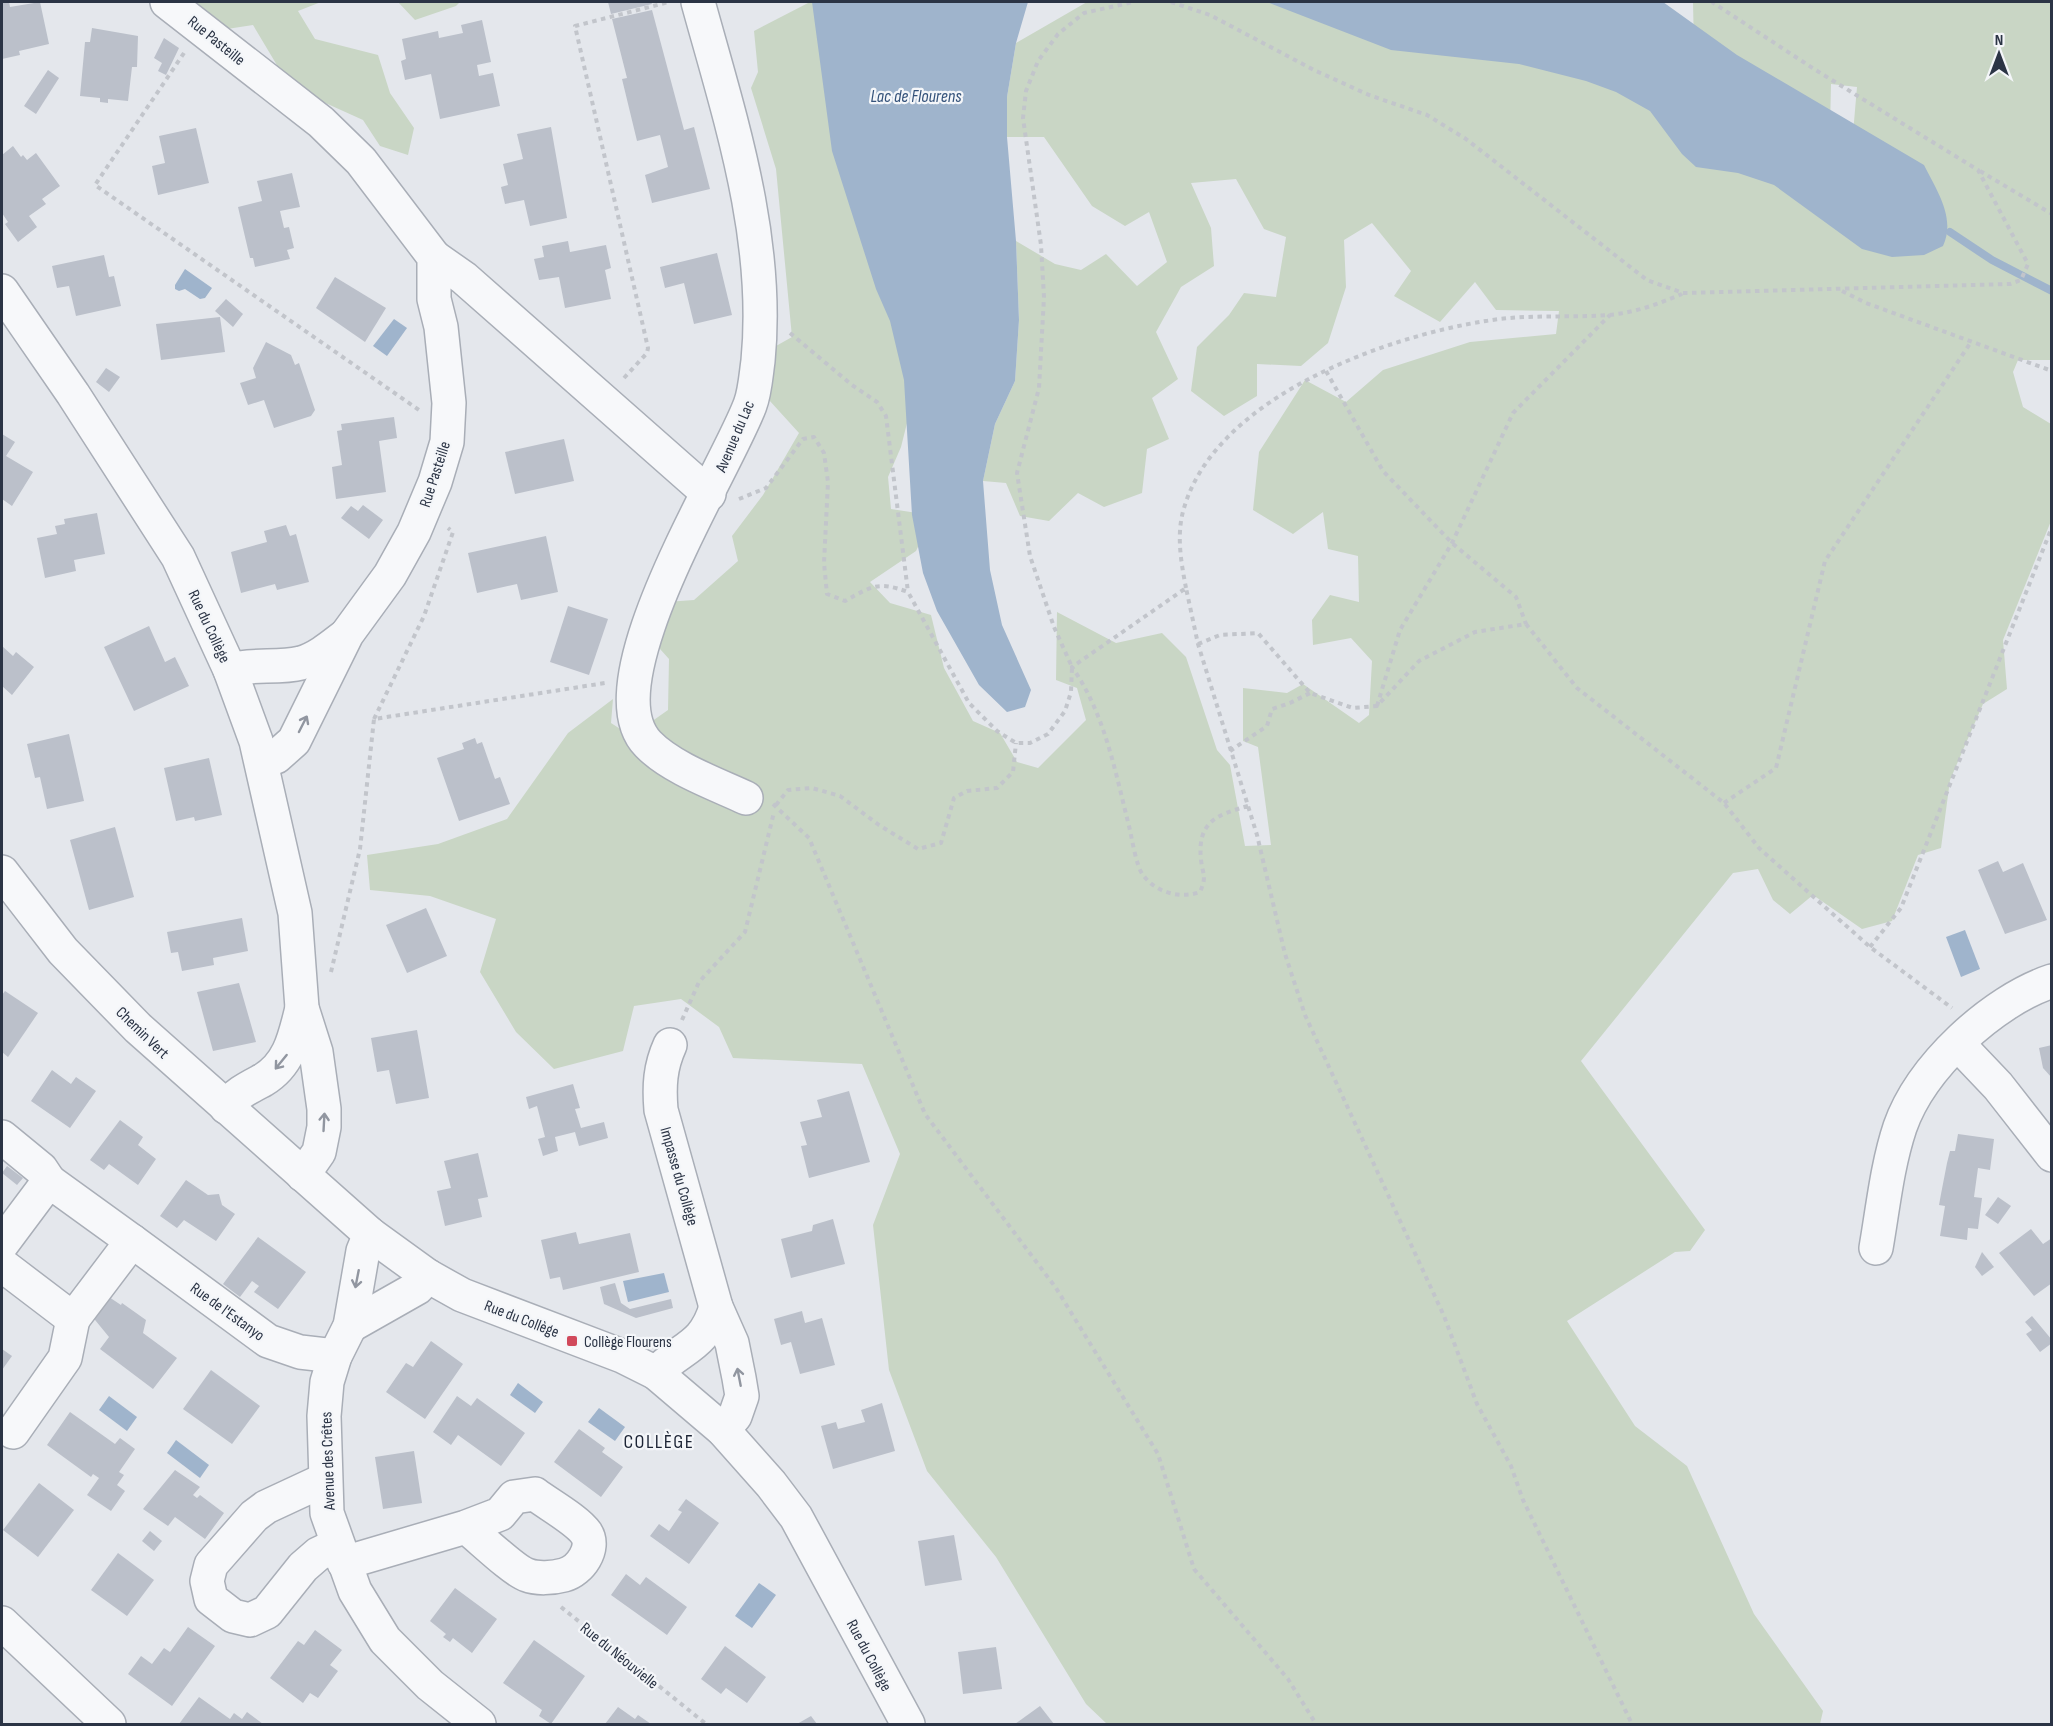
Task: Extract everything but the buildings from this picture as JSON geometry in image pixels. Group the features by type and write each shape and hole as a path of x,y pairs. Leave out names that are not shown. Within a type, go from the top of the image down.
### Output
{"street":[{"name":"Rue Pasteille","path":"170,2 321,122 361,161 434,257 464,278 602,400 724,497"},
{"name":"Avenue du Lac","path":"698,2 737,142 748,199 757,258 760,318 758,361 751,404 724,497 680,548 659,596 633,679 634,716 647,743 686,770 761,801"},
{"name":"Rue Pasteille","path":"262,761 276,758 294,741 347,634 390,575 414,532 447,442 447,364 434,299 434,257"},
{"name":"Rue du Collège","path":"2,291 73,394 178,557 230,670 262,761 295,913 302,1002 316,1052 324,1109 324,1127 319,1152 303,1175 370,1233 428,1276 462,1294 622,1356 656,1373 723,1430 771,1484 796,1517 908,1725"},
{"name":"Rue Pasteille","path":"230,670 246,665 300,663 321,655 347,634"},
{"name":"Chemin Vert","path":"2,872 63,951 138,1028 303,1175"},
{"path":"1876,1248 1891,1155 1901,1124 1914,1098 1935,1068 1967,1035 2024,993 2052,981"},
{"name":"Rue du Collège","path":"226,1107 235,1095 266,1078 285,1060 293,1042 302,1002"},
{"path":"1967,1035 1998,1086 2052,1155"},
{"name":"Impasse du Collège","path":"670,1045 663,1060 659,1086 661,1110 716,1307 732,1343 742,1396 735,1416 723,1430"},
{"name":"Rue de l'Estanyo","path":"2,1137 41,1169 49,1181 268,1341 300,1352 335,1356"},
{"path":"2,1244 49,1181"},
{"name":"Avenue des Crêtes","path":"370,1233 363,1251 350,1326 335,1356 327,1382 324,1416 324,1480 327,1513 355,1591 385,1640 430,1685 479,1725"},
{"path":"14,1432 65,1358 73,1319 132,1240"},
{"path":"2,1265 73,1319"},
{"path":"350,1326 417,1288 428,1276"},
{"path":"656,1373 666,1363 692,1347 710,1327 716,1307"},
{"path":"324,1480 266,1507 254,1516 211,1565 207,1581 211,1599 233,1616 250,1620 267,1612 303,1567 318,1554 340,1554 466,1527 500,1514 514,1497 535,1494 585,1531 590,1542 589,1551 576,1569 564,1575 545,1578 526,1575 466,1527"},
{"path":"2,1623 108,1725"}],"path":[{"path":"602,400 647,353 648,348 575,26 672,2"},
{"path":"1133,2 1084,13 1058,34 1038,61 1026,91 1023,118 1041,245 1044,297 1039,388 1017,473 1030,556 1054,627 1072,667 1089,691 1107,741 1142,874 1162,891 1187,896 1200,892 1206,879 1200,843 1209,822 1225,812 1248,806"},
{"path":"1171,2 1210,15 1314,70 1369,95 1426,115 1466,139 1647,280 1683,293 1841,291 2010,284 2021,280 2028,264 1978,170"},
{"path":"1712,2 1814,69 2052,214"},
{"path":"201,28 95,185 428,417 448,421"},
{"path":"1841,291 1866,303 2052,370"},
{"path":"1632,1725 1523,1500 1511,1466 1477,1404 1444,1316 1305,1015 1285,954 1248,806 1198,644 1186,588 1180,530 1183,510 1202,465 1222,440 1284,392 1326,371 1450,327 1489,320 1610,315 1653,306 1683,293"},
{"path":"1377,706 1400,630 1452,543 1512,413 1610,315"},
{"path":"784,328 852,385 878,402 886,416 908,592 969,703 997,731 1016,743 1030,743 1048,734 1065,711 1071,692 1072,667"},
{"path":"1724,802 1776,768 1825,561 1971,342"},
{"path":"1326,371 1383,471 1452,543 1516,597 1526,624 1577,688 1724,802 1759,848 1967,1035"},
{"path":"724,497 766,488 803,439 814,437 824,453 828,482 824,563 827,594 845,601 867,589 886,584 908,592"},
{"path":"302,1002 330,975 360,849 374,719 424,616 453,532 424,508"},
{"path":"1870,947 1901,908 2052,527"},
{"path":"1072,667 1186,588"},
{"path":"1198,644 1220,635 1258,633 1310,693 1353,708 1377,706 1419,661 1475,632 1526,624"},
{"path":"374,719 633,679"},
{"path":"1230,751 1267,726 1272,709 1290,704 1310,693"},
{"path":"761,801 788,790 812,788 840,796 879,825 918,849 941,843 954,798 967,791 997,788 1013,772 1016,743"},
{"path":"670,1045 699,982 745,932 761,801"},
{"path":"761,801 809,838 925,1114 1056,1288 1158,1454 1194,1569 1288,1679 1316,1725"},
{"name":"Rue du Néouvielle","path":"545,1578 560,1606 706,1725"}],"green space":[{"path":"196,2 321,2 298,11 315,39 378,55 390,93 414,128 408,155 380,146 363,120 290,87 253,25 214,31"},
{"path":"398,2 460,2 456,6 415,20"},
{"path":"810,2 833,2 915,391 901,447 888,477 891,509 917,513 926,530 916,551 870,582 890,603 931,615 944,668 973,721 1000,733 1017,762 1038,768 1086,720 1077,688 1056,680 1057,612 1116,643 1162,633 1186,657 1217,750 1230,765 1245,846 1271,845 1258,747 1243,741 1243,688 1287,693 1303,684 1359,723 1369,715 1372,661 1351,638 1313,645 1312,620 1330,595 1359,602 1358,556 1328,549 1323,512 1293,534 1253,510 1259,452 1305,380 1346,402 1383,370 1470,342 1556,334 1559,311 1496,310 1475,282 1440,322 1394,296 1411,271 1372,223 1344,240 1346,287 1328,343 1301,366 1257,364 1257,396 1224,416 1191,391 1197,347 1229,315 1244,293 1276,297 1286,237 1264,229 1236,179 1191,183 1211,228 1214,266 1181,287 1156,332 1178,379 1152,398 1169,439 1147,449 1142,493 1104,507 1078,493 1049,521 1020,516 1006,483 983,481 995,424 1015,381 1019,320 1016,241 1055,264 1081,270 1106,254 1137,286 1167,262 1149,212 1125,226 1092,206 1044,137 1007,137 1007,97 1016,43 1087,2 1337,2 1526,47 1852,145 1857,87 1831,84 1830,128 1694,49 1693,2 2051,2 2051,360 2018,360 2013,372 2023,407 2051,424 2051,521 2003,640 2007,689 1983,704 1950,780 1941,848 1918,855 1892,921 1862,929 1813,895 1790,914 1773,900 1758,869 1733,873 1581,1061 1705,1230 1690,1251 1675,1252 1567,1321 1635,1426 1687,1466 1754,1614 1823,1711 1820,1724 1107,1724 1086,1704 996,1557 927,1471 889,1370 873,1225 900,1154 862,1064 733,1058 719,1027 681,999 634,1006 623,1051 554,1069 516,1032 480,972 496,919 430,896 370,890 367,855 438,844 507,819 568,733 613,699 611,723 631,736 668,710 669,659 643,630 652,603 694,600 738,561 732,536 763,495 799,433 769,400 776,346 792,337 776,169 751,88 758,72 754,31"}],"water":[{"name":"Lac de Flourens","path":"812,2 1028,2 1016,43 1007,97 1007,137 1016,241 1019,320 1015,381 995,424 983,481 990,570 1002,625 1031,690 1025,707 1007,712 979,685 937,611 923,573 912,515 904,380 890,321 876,289 832,151"},
{"path":"1267,2 1663,2 1737,55 1924,165 1946,215 1946,236 1943,246 1924,255 1892,257 1862,249 1774,185 1738,173 1696,167 1682,154 1650,111 1616,92 1586,81 1519,64 1391,50"},
{"path":"185,269 212,288 205,298 200,299 185,289 179,291 175,289"},
{"path":"394,319 407,328 387,356 373,346"},
{"path":"1965,930 1980,969 1961,977 1946,937"},
{"path":"664,1273 669,1292 628,1302 623,1281"},
{"path":"518,1383 543,1402 535,1413 510,1395"},
{"path":"109,1396 137,1417 127,1431 99,1410"},
{"path":"599,1408 625,1427 615,1441 588,1422"},
{"path":"176,1440 209,1465 200,1478 167,1453"},
{"path":"759,1583 776,1595 752,1628 735,1616"}],"waterway":[{"path":"1950,232 1992,260 2052,291"}],"place":[{"name":"Collège Flourens","path":"572,1341"}],"district":[{"name":"COLLÈGE","path":"659,1441"}]}
